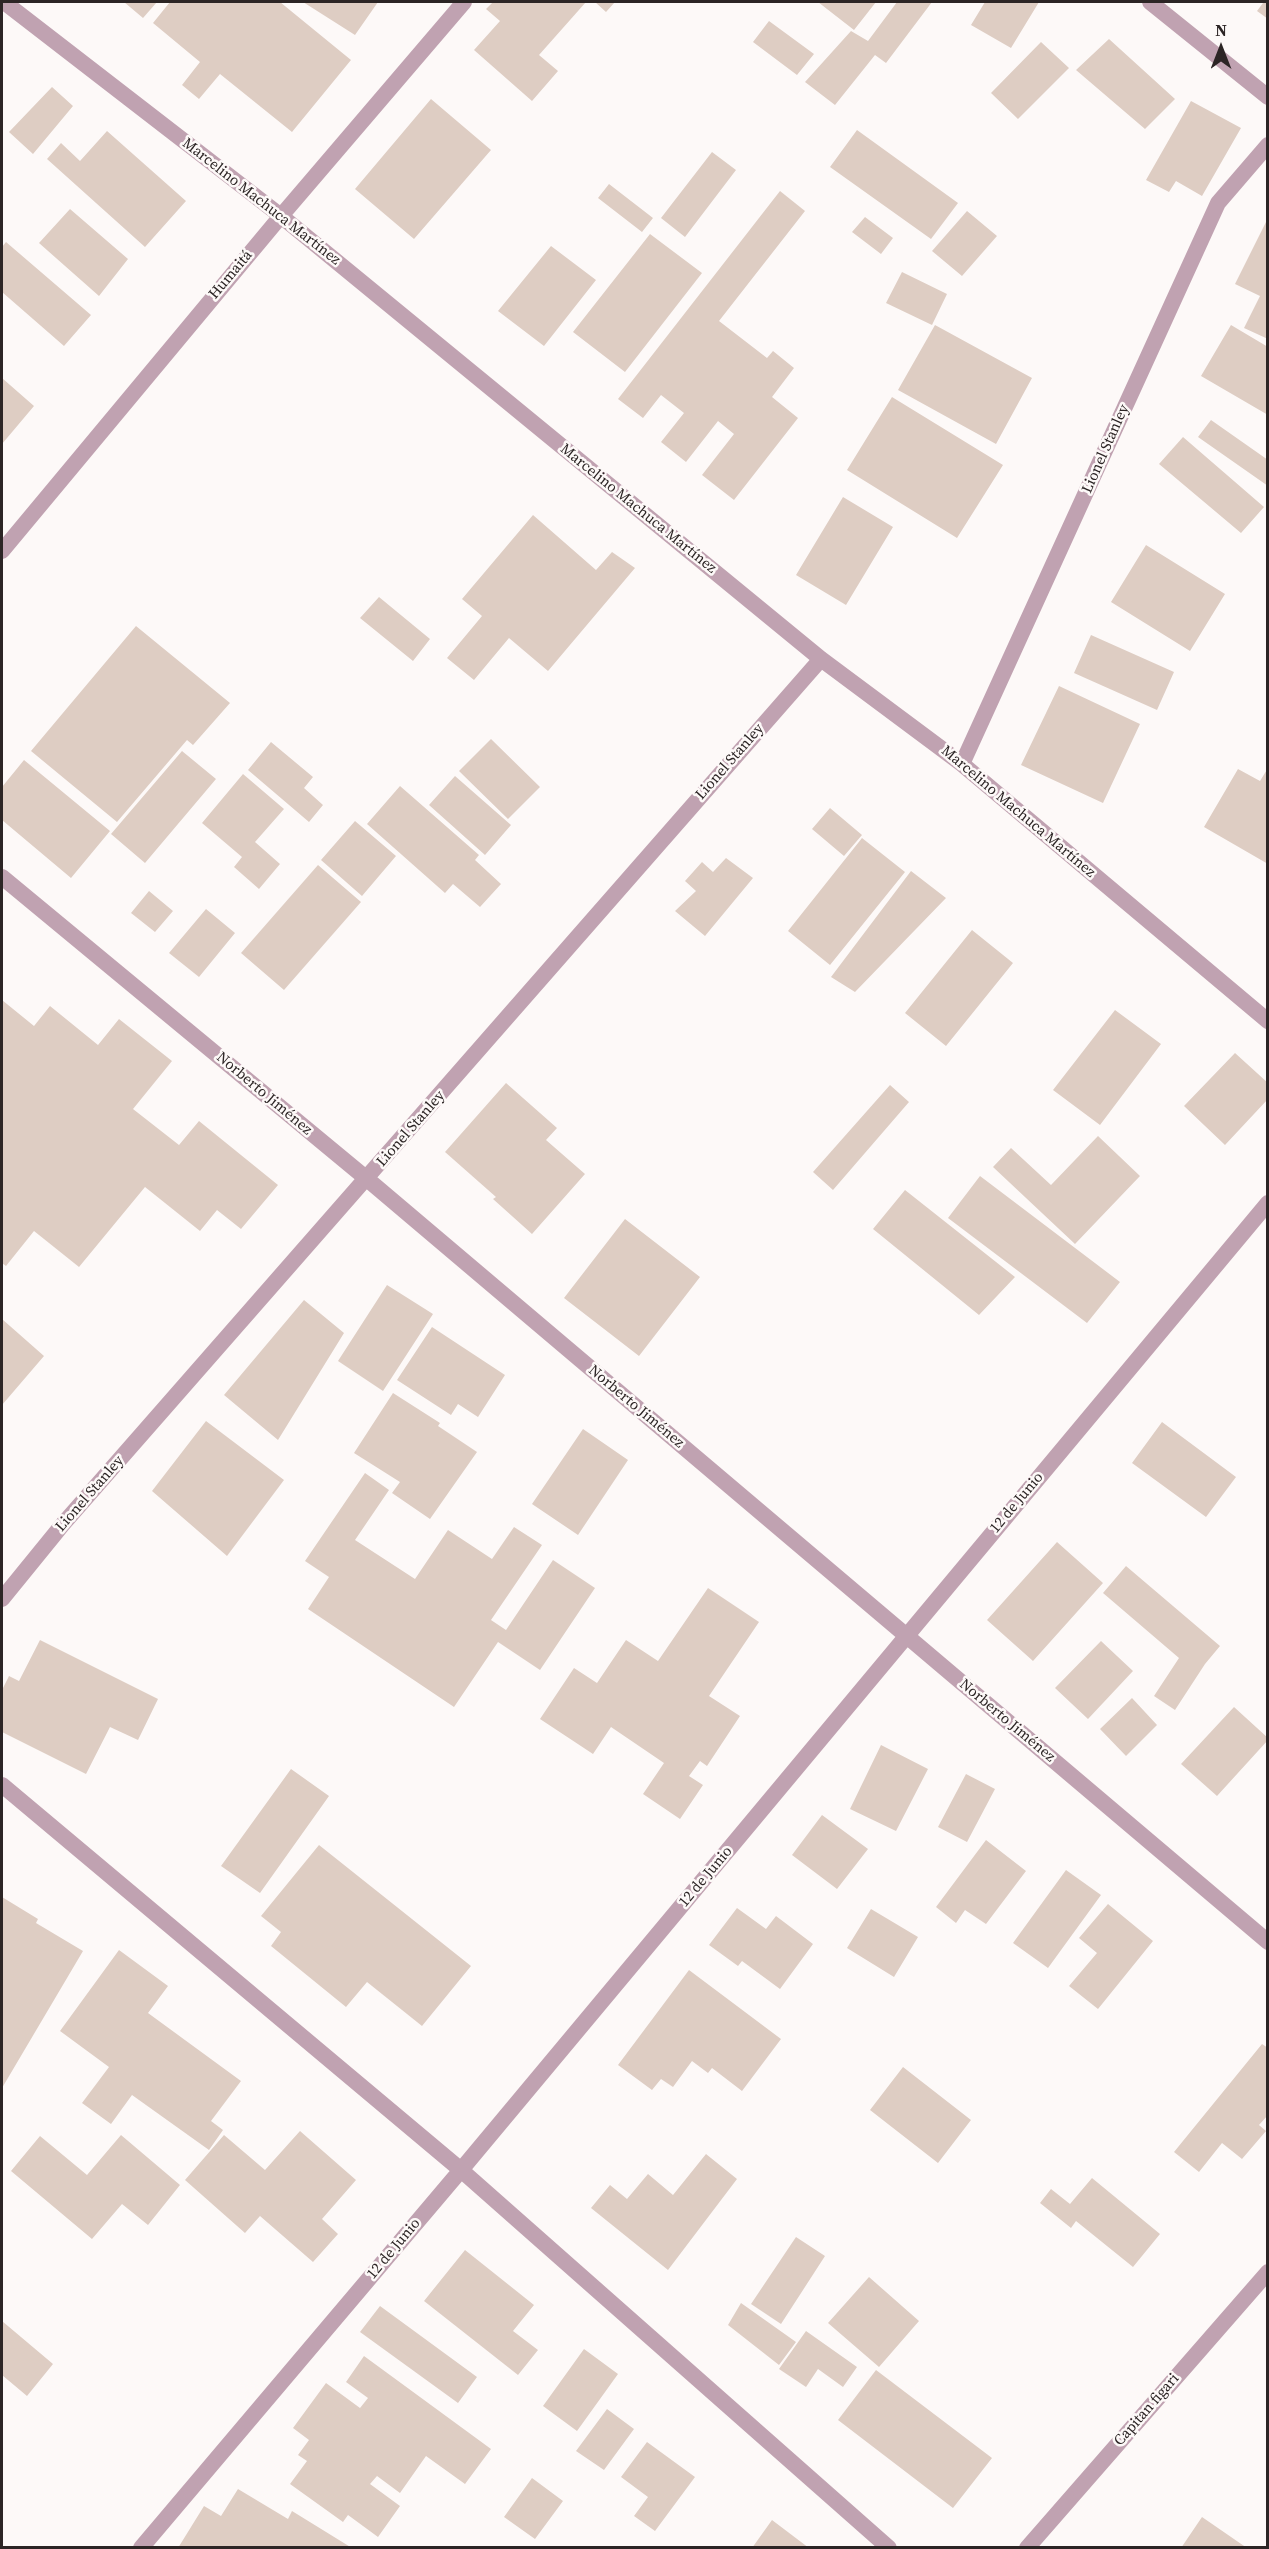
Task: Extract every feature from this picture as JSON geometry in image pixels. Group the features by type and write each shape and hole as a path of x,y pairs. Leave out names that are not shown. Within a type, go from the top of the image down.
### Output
{"street":[{"name":"Marcelino Machuca Martínez","path":"4,2 281,216 821,659 962,764 1268,1021"},
{"name":"Humaitá","path":"2,551 281,216 464,2"},
{"path":"1150,2 1268,97"},
{"name":"Lionel Stanley","path":"962,764 1218,203 1268,145"},
{"name":"Lionel Stanley","path":"2,1599 63,1524 821,659"},
{"name":"Norberto Jiménez","path":"2,877 367,1179 1268,1942"},
{"name":"12 de Junio","path":"141,2547 461,2170 1268,1203"},
{"path":"2,1785 461,2170 889,2547"},
{"name":"Capitan figari","path":"1027,2547 1268,2272"}],"building":[{"path":"124,2 157,2 143,18"},
{"path":"170,2 280,2 351,60 292,132 220,74 199,99 182,85 200,62 153,23"},
{"path":"303,2 378,2 355,35"},
{"path":"493,2 586,2 539,55 558,71 532,101 474,50 500,21 486,9"},
{"path":"595,2 615,2 606,12"},
{"path":"818,2 876,2 854,30"},
{"path":"897,2 932,2 886,63 875,55 835,105 805,82 851,31 868,41"},
{"path":"985,2 1039,2 1011,48 971,25"},
{"path":"1261,2 1268,2 1268,19 1257,11 1263,3"},
{"path":"769,21 814,54 797,75 753,42"},
{"path":"1109,39 1175,99 1145,129 1076,70"},
{"path":"1041,42 1069,68 1018,119 991,93"},
{"path":"52,87 73,106 33,154 9,132"},
{"path":"431,99 491,150 414,239 355,189"},
{"path":"1191,101 1241,128 1202,196 1176,181 1169,192 1146,180"},
{"path":"857,130 958,203 931,239 830,167"},
{"path":"107,131 186,201 145,247 47,159 61,143 80,161"},
{"path":"712,152 736,170 685,237 661,218"},
{"path":"609,184 653,218 642,232 598,198"},
{"path":"780,191 805,211 719,321 767,358 773,351 794,368 772,397 798,418 734,500 702,475 734,434 718,421 686,462 661,442 684,413 661,395 643,418 618,399"},
{"path":"70,209 128,259 99,296 39,243"},
{"path":"967,211 997,236 962,276 932,251"},
{"path":"865,217 893,238 881,254 852,232"},
{"path":"1268,218 1268,339 1244,328 1260,296 1235,284"},
{"path":"650,234 702,273 625,372 573,332"},
{"path":"6,242 91,315 64,346 2,292 2,247"},
{"path":"551,246 596,280 544,346 498,311"},
{"path":"902,272 947,294 932,325 886,303"},
{"path":"935,325 1032,378 996,444 898,390"},
{"path":"1231,325 1268,347 1268,415 1201,376"},
{"path":"2,378 34,406 2,444"},
{"path":"892,397 1003,465 957,538 847,470"},
{"path":"1211,420 1268,460 1268,486 1198,437"},
{"path":"1183,437 1264,507 1241,533 1159,464"},
{"path":"843,497 893,527 846,605 796,575"},
{"path":"533,515 596,570 612,552 635,568 548,671 509,638 474,680 447,658 482,616 462,599"},
{"path":"1146,545 1225,594 1190,651 1111,602"},
{"path":"379,597 430,639 413,661 360,618"},
{"path":"136,626 230,703 193,745 187,740 117,822 31,751"},
{"path":"1091,635 1174,672 1157,710 1074,673"},
{"path":"1059,686 1140,724 1103,803 1021,765"},
{"path":"491,739 540,787 508,819 459,771"},
{"path":"271,742 313,777 304,788 323,805 309,822 248,770"},
{"path":"182,751 216,779 145,863 111,834"},
{"path":"24,760 110,831 71,878 2,820 2,787"},
{"path":"1268,768 1268,864 1204,827 1238,769 1260,781"},
{"path":"243,774 284,809 255,842 280,864 259,889 234,867 242,857 202,823"},
{"path":"455,776 511,825 485,855 429,805"},
{"path":"400,786 479,855 475,860 501,884 480,907 453,884 445,893 367,824"},
{"path":"830,808 862,835 844,856 812,829"},
{"path":"355,821 396,856 362,896 321,860"},
{"path":"862,838 905,872 830,965 788,931"},
{"path":"726,858 753,878 705,936 675,911 696,891 685,881 702,862 713,872"},
{"path":"318,865 361,902 284,990 241,953"},
{"path":"911,871 946,898 855,992 831,977"},
{"path":"149,891 173,911 155,932 131,913"},
{"path":"206,909 235,933 199,977 169,953"},
{"path":"972,930 1013,963 946,1046 905,1013"},
{"path":"2,1000 34,1026 50,1006 98,1045 119,1019 172,1061 133,1109 179,1145 199,1121 278,1185 241,1229 217,1210 200,1231 145,1187 79,1267 34,1231 6,1266 2,1263"},
{"path":"1115,1010 1161,1044 1100,1125 1053,1090"},
{"path":"1235,1053 1268,1083 1268,1099 1225,1145 1184,1106"},
{"path":"506,1083 557,1128 546,1140 585,1174 532,1234 493,1199 496,1197 445,1152"},
{"path":"890,1085 909,1102 833,1190 813,1172"},
{"path":"1098,1136 1140,1176 1075,1244 993,1167 1011,1148 1051,1185"},
{"path":"980,1176 1120,1282 1087,1323 948,1218"},
{"path":"905,1190 1015,1277 979,1315 873,1229"},
{"path":"625,1219 700,1277 639,1356 564,1298"},
{"path":"387,1285 433,1314 383,1391 338,1361"},
{"path":"304,1300 344,1333 278,1440 224,1395"},
{"path":"2,1319 44,1356 2,1405"},
{"path":"432,1327 505,1375 478,1417 458,1404 451,1415 397,1380"},
{"path":"393,1393 440,1423 438,1426 477,1452 430,1519 392,1493 400,1482 354,1453"},
{"path":"206,1421 284,1480 227,1556 152,1491"},
{"path":"1162,1422 1236,1477 1206,1517 1132,1463"},
{"path":"583,1429 628,1460 578,1535 532,1504"},
{"path":"365,1473 389,1490 355,1540 415,1579 448,1530 492,1559 514,1527 542,1545 491,1620 506,1630 553,1560 595,1588 540,1670 498,1642 454,1707 308,1609 329,1577 305,1561"},
{"path":"1057,1542 1103,1583 1033,1661 987,1620"},
{"path":"1126,1566 1220,1646 1205,1664 1175,1710 1154,1696 1179,1658 1103,1593"},
{"path":"708,1588 759,1622 709,1696 740,1716 707,1766 700,1761 689,1776 703,1785 680,1819 643,1794 664,1763 611,1727 593,1754 540,1719 574,1668 597,1683 626,1640 658,1661"},
{"path":"40,1640 158,1699 138,1740 110,1727 86,1774 2,1732 2,1690 9,1676 19,1681"},
{"path":"1101,1641 1133,1671 1088,1719 1055,1688"},
{"path":"1132,1698 1157,1725 1126,1756 1100,1729"},
{"path":"1234,1707 1268,1740 1217,1796 1181,1764"},
{"path":"881,1745 928,1769 896,1831 850,1809"},
{"path":"291,1769 329,1796 260,1893 221,1866"},
{"path":"966,1774 995,1789 967,1842 938,1827"},
{"path":"822,1815 868,1849 837,1889 792,1855"},
{"path":"986,1840 1026,1871 986,1924 965,1910 956,1923 936,1907"},
{"path":"319,1845 471,1966 422,2026 367,1982 346,2007 271,1946 281,1932 261,1916"},
{"path":"1066,1870 1101,1895 1048,1968 1013,1943"},
{"path":"2,1897 38,1919 36,1923 83,1951 2,2088"},
{"path":"1108,1904 1153,1941 1098,2009 1069,1986 1097,1953 1079,1938"},
{"path":"737,1908 766,1929 776,1916 813,1944 780,1989 742,1961 738,1966 709,1945"},
{"path":"871,1909 918,1937 894,1977 847,1948"},
{"path":"119,1950 168,1986 148,2013 241,2081 211,2121 223,2130 209,2150 132,2095 111,2124 82,2103 109,2067 60,2031"},
{"path":"689,1970 781,2039 742,2091 712,2068 708,2073 692,2061 673,2087 661,2079 652,2090 618,2065"},
{"path":"1262,2044 1268,2048 1268,2115 1259,2125 1266,2131 1242,2159 1222,2143 1199,2172 1174,2152"},
{"path":"903,2067 971,2120 938,2163 870,2110"},
{"path":"300,2131 356,2180 322,2219 338,2234 313,2262 260,2216 245,2233 185,2180 224,2135 265,2170"},
{"path":"121,2135 180,2185 148,2225 122,2204 92,2239 11,2171 40,2136 87,2175"},
{"path":"706,2154 737,2179 668,2270 591,2208 610,2185 627,2199 648,2174 673,2195"},
{"path":"1092,2178 1160,2234 1133,2267 1076,2221 1071,2228 1040,2203 1051,2189 1070,2204"},
{"path":"796,2237 825,2256 781,2324 751,2304"},
{"path":"465,2250 534,2305 513,2331 538,2350 518,2375 424,2301"},
{"path":"869,2277 919,2321 879,2367 828,2323"},
{"path":"741,2303 796,2342 779,2365 728,2325"},
{"path":"380,2306 477,2377 458,2403 360,2332"},
{"path":"2,2321 53,2364 27,2396 2,2375"},
{"path":"806,2331 857,2367 843,2387 818,2369 806,2387 779,2369"},
{"path":"584,2349 618,2374 577,2431 543,2406"},
{"path":"364,2356 491,2449 465,2484 426,2456 400,2493 377,2476 370,2484 400,2506 378,2537 348,2515 343,2522 290,2484 307,2461 298,2455 309,2440 293,2428 326,2383 360,2408 368,2398 346,2382"},
{"path":"876,2370 992,2458 953,2508 838,2420"},
{"path":"607,2409 634,2429 604,2470 576,2451"},
{"path":"647,2442 695,2477 655,2531 634,2516 648,2497 621,2477"},
{"path":"532,2478 563,2501 535,2539 504,2517"},
{"path":"238,2489 288,2519 292,2511 352,2548 178,2548 204,2506 221,2516"},
{"path":"1202,2517 1247,2548 1181,2548"},
{"path":"772,2520 809,2548 752,2548"}]}
